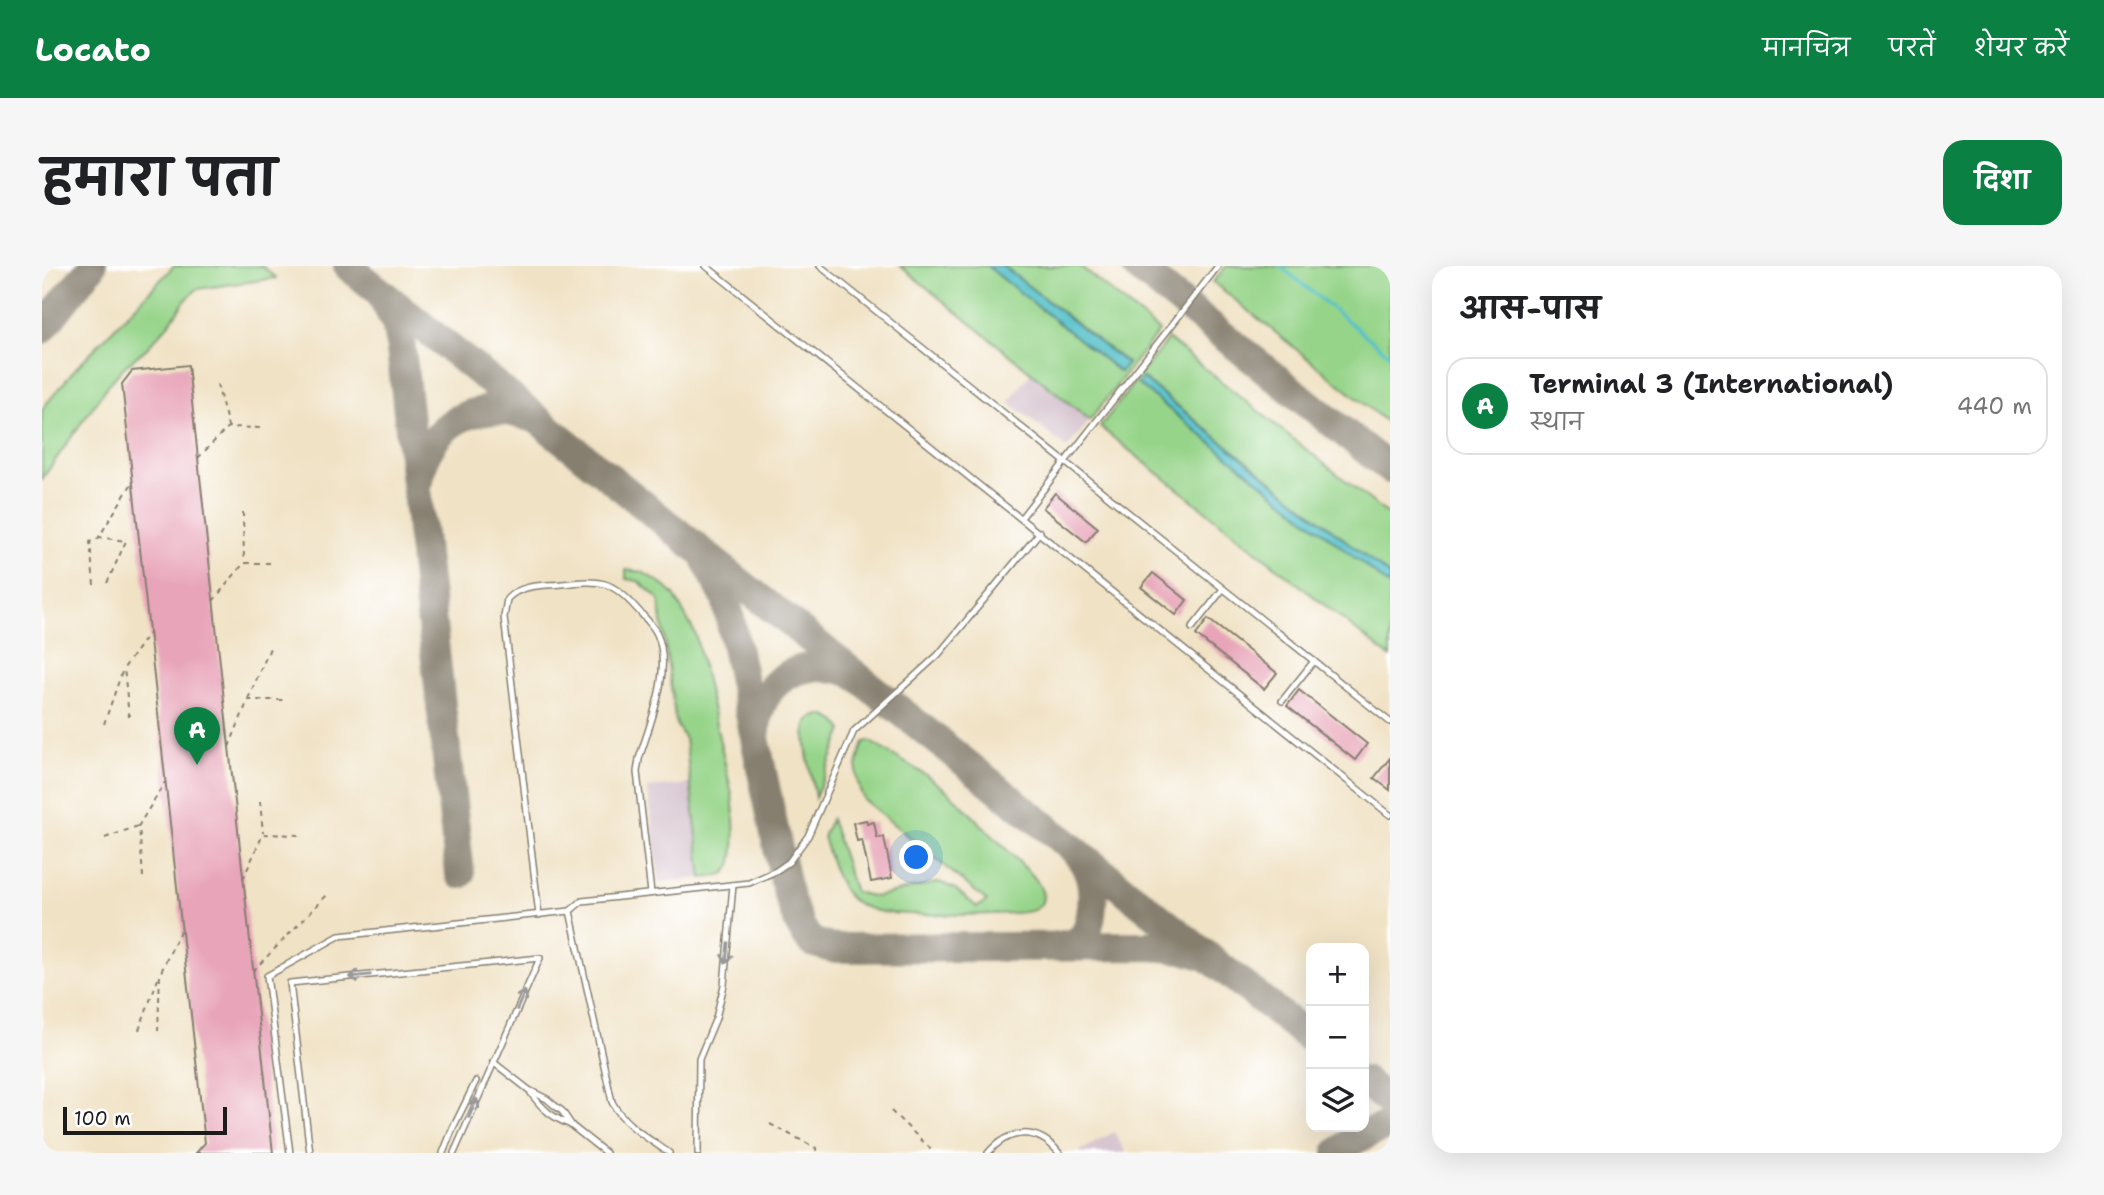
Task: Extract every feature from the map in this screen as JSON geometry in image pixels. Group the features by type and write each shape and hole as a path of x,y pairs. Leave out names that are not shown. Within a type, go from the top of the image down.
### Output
{"lane":[{"path":"706,266 1390,815"},
{"path":"820,266 1390,722"},
{"path":"1021,518 1218,266"},
{"path":"289,1152 267,976 339,936 570,911 582,901 733,885 761,879 789,862 808,836 854,731 939,655 1040,532"},
{"path":"539,915 504,617 507,599 520,588 589,581 608,585 627,597 659,637 663,673 639,759 638,772 651,894"},
{"path":"1192,628 1223,589"},
{"path":"1282,701 1314,661"},
{"path":"698,1153 699,1059 720,1003 733,885"},
{"path":"570,911 612,1102 626,1122 669,1153"},
{"path":"310,1153 290,983 540,958 454,1153"},
{"path":"493,1062 562,1111 572,1126"},
{"path":"443,1153 476,1081"},
{"path":"529,1090 540,1106 555,1119 572,1126 606,1153"},
{"path":"988,1153 1001,1140 1017,1134 1042,1139 1059,1153"}],"path":[{"path":"218,384 228,427"},
{"path":"198,458 228,427 260,428"},
{"path":"94,585 90,542 100,537 132,483"},
{"path":"213,601 244,563 243,512"},
{"path":"100,537 126,541 107,583"},
{"path":"244,563 271,564"},
{"path":"104,724 124,667 149,633"},
{"path":"229,747 270,648"},
{"path":"124,667 129,718"},
{"path":"248,700 287,700"},
{"path":"144,877 139,825 165,782"},
{"path":"243,879 263,834 260,801"},
{"path":"105,838 139,825"},
{"path":"263,834 300,835"},
{"path":"253,971 328,894"},
{"path":"139,1030 160,974 181,929"},
{"path":"158,1031 160,974"},
{"path":"891,1111 932,1153"},
{"path":"769,1124 816,1148 817,1153"}],"shaded area":[{"path":"1031,373 1090,420 1067,448 1009,402"},
{"path":"691,784 702,878 659,882 648,788"},
{"path":"1114,1132 1126,1153 1081,1153 1080,1151"}],"green space":[{"path":"174,266 262,266 276,278 197,289 147,348 108,385 42,479 42,409 76,368"},
{"path":"900,266 987,266 1120,372 1127,363 1003,266 1080,266 1159,331 1090,420"},
{"path":"1226,266 1390,266 1390,425 1213,282"},
{"path":"1168,339 1390,516 1390,576 1143,378 1138,384 1390,586 1390,657 1100,427"},
{"path":"626,570 642,572 661,583 674,595 695,633 733,801 733,855 728,870 719,875 702,878 685,739 676,724 659,599 638,581 626,579"},
{"path":"824,715 836,721 843,730 815,798 805,731 809,720"},
{"path":"869,741 926,775 950,793 1034,877 1043,893 1040,905 1027,912 913,914 878,911 852,900 838,879 823,837 831,819 855,892 875,897 939,882 954,888 977,907 987,901 864,800 856,771 864,742"}],"water":[{"path":"987,266 1003,266 1127,364 1120,372"},
{"path":"1142,378 1390,576 1390,586 1138,384"}],"building":[{"path":"188,365 273,1153 196,1153 205,1143 122,384 132,371"},
{"path":"1055,493 1098,528 1086,542 1043,508"},
{"path":"1153,573 1187,600 1176,615 1141,587"},
{"path":"1208,619 1277,673 1264,689 1196,635"},
{"path":"1299,690 1367,744 1355,760 1287,706"},
{"path":"1390,758 1390,790 1374,778"},
{"path":"866,820 867,824 874,822 877,838 884,837 892,878 871,882 862,840 857,841 853,823"}],"waterway":[{"path":"1280,266 1390,355"}],"taxiway":[{"path":"42,329 92,266"},
{"path":"348,266 1306,1035"},
{"path":"1136,266 1390,469"},
{"path":"383,298 396,323 400,340 460,874"},
{"path":"419,479 435,439 458,420 485,411 530,417"},
{"path":"707,562 726,599 785,882 798,922 812,942 831,948 1151,946 1183,949 1202,955"},
{"path":"756,731 765,697 786,676 816,667 850,672"},
{"path":"1057,946 1079,940 1090,921 1091,880 1078,855"},
{"path":"1369,1085 1390,1102"},
{"path":"1338,1153 1354,1140 1390,1124"}],"place":[{"name":"Terminal 3 (International)","path":"197,765"}]}
